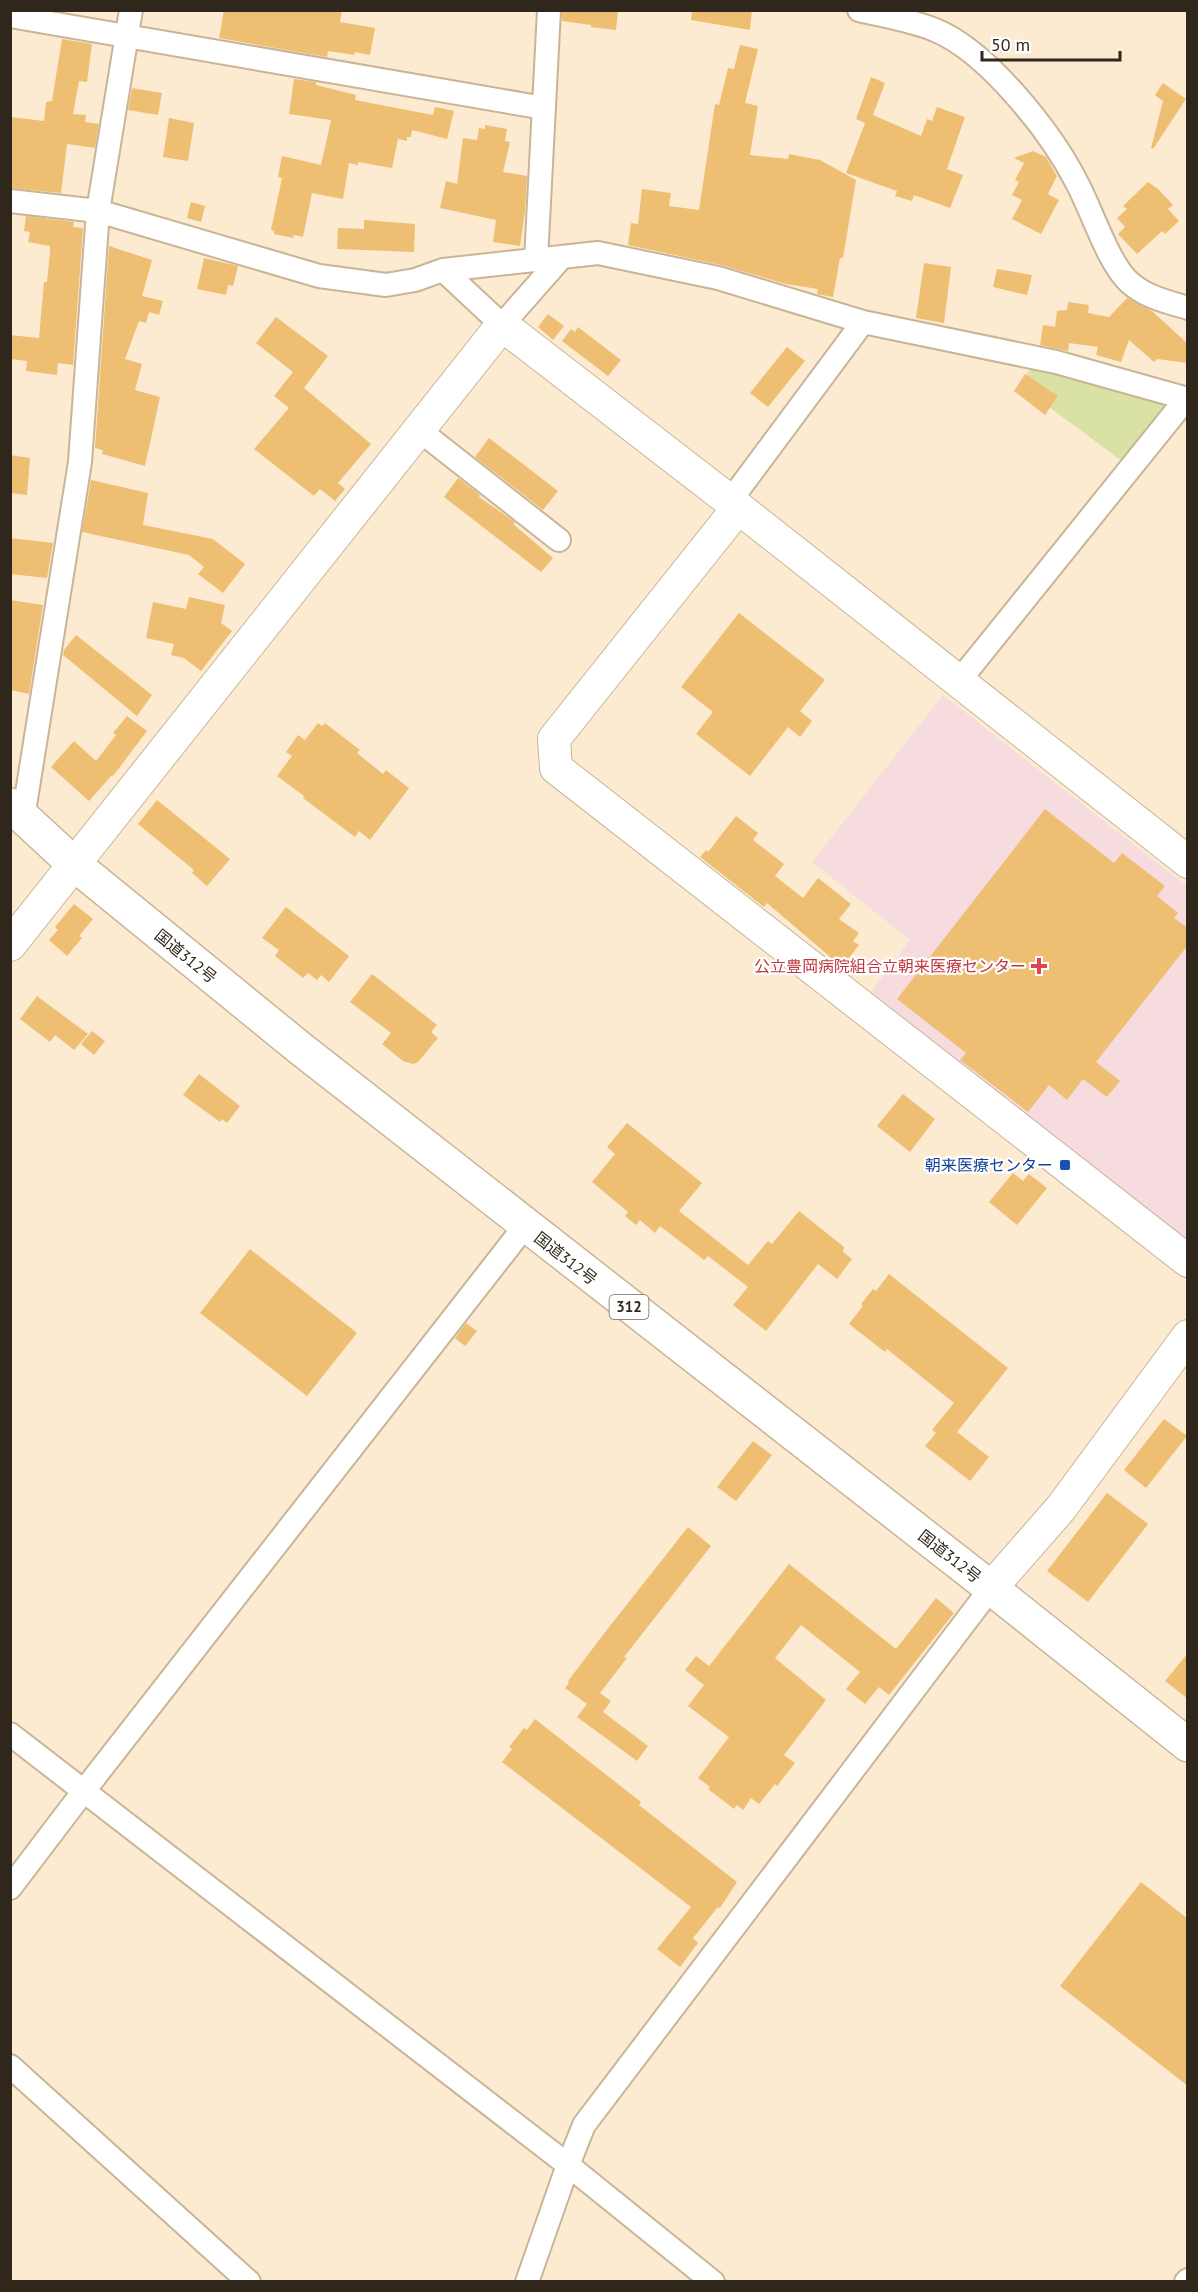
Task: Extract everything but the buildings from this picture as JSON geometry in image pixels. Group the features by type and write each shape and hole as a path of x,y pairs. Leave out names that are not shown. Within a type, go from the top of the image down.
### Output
{"highway":[{"name":"国道312号","path":"17,811 74,864 301,1049 991,1588 1188,1745"}],"street":[{"path":"17,811 80,462 98,211 131,10"},
{"path":"536,260 549,10"},
{"path":"859,10 934,29 977,55 1035,118 1054,144 1076,181 1111,255 1129,282 1157,299 1188,309"},
{"path":"10,16 544,108"},
{"path":"10,201 98,211 319,276 386,285 415,280 442,270 598,253 686,270 863,322 1056,362 1187,399 959,681"},
{"path":"10,945 501,325 562,256"},
{"path":"442,270 501,325 734,504 1188,862"},
{"path":"863,322 734,504 554,739 556,768 1188,1261"},
{"path":"418,430 559,540"},
{"path":"10,1888 525,1226"},
{"path":"526,2282 584,2125 991,1588 1061,1508 1188,1336"},
{"path":"10,1734 568,2165 713,2282"},
{"path":"10,2067 249,2282"}],"shaded area":[{"name":"公立豊岡病院組合立朝来医療センター","path":"943,695 1187,886 1187,1241 871,992 910,940 812,862"}],"green space":[{"path":"1032,365 1186,399 1130,467 1021,386"}],"place":[{"name":"公立豊岡病院組合立朝来医療センター","path":"1039,966"},
{"name":"朝来医療センター","path":"1065,1165"}]}
